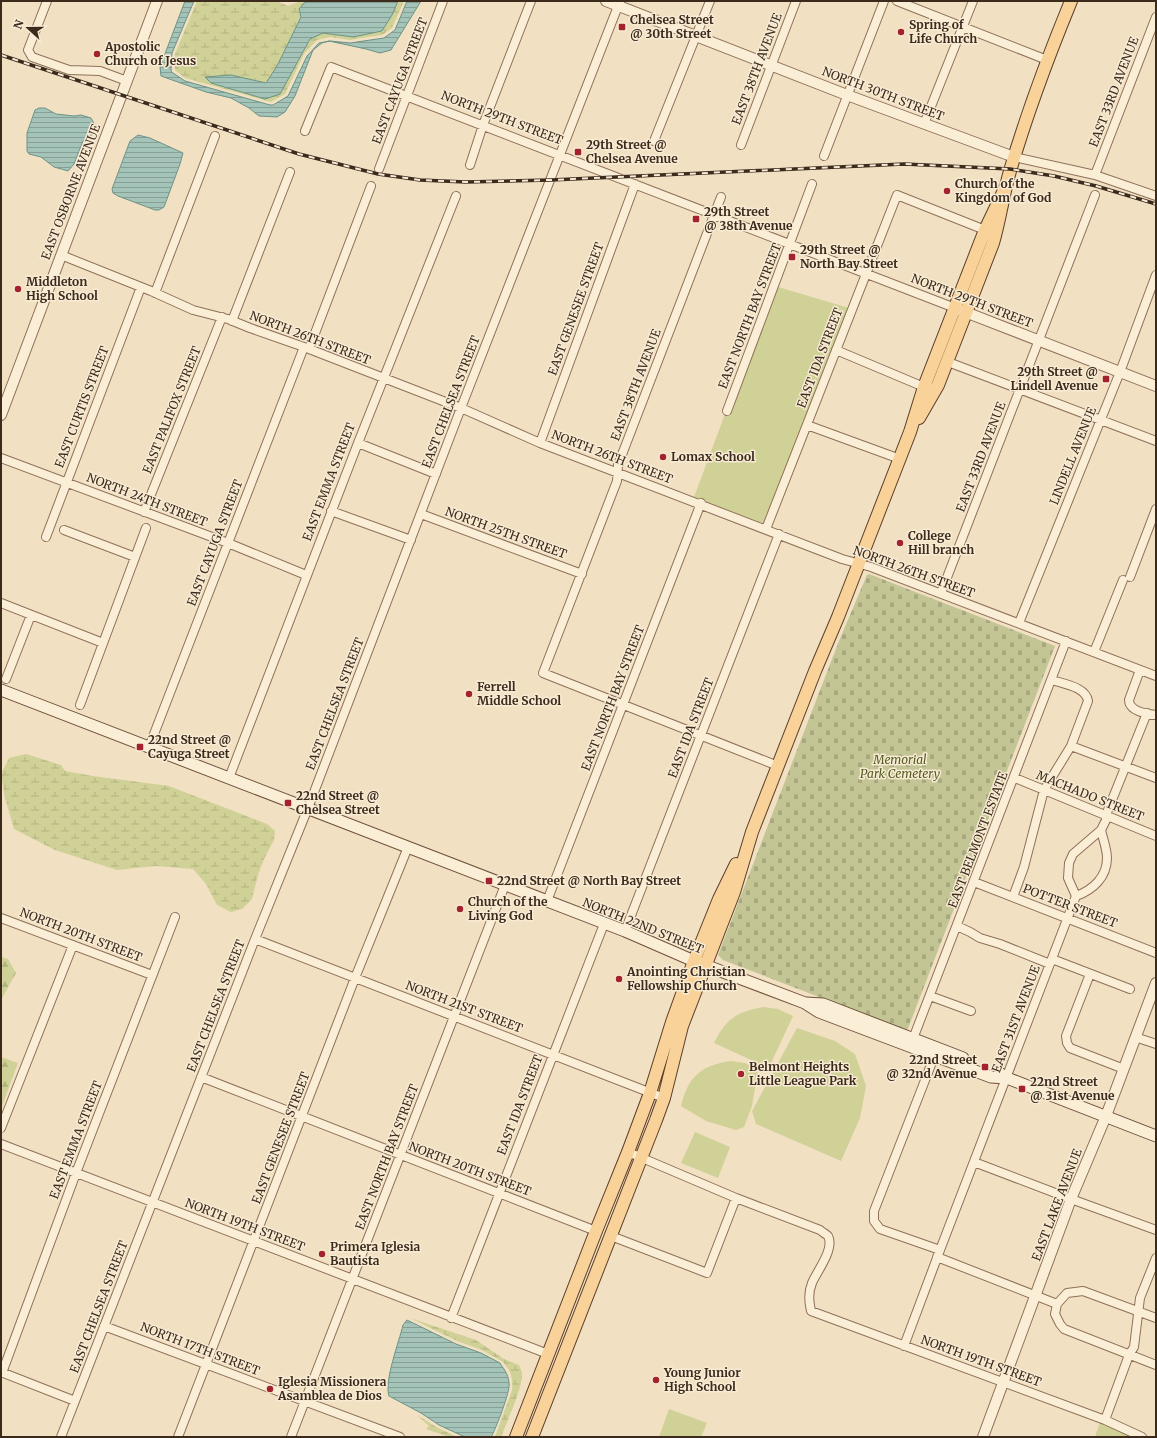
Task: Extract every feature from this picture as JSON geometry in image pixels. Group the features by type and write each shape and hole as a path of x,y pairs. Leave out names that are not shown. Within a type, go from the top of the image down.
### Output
{"main road":[{"path":"516,1437 628,1152 694,961 719,899 752,832 814,670 859,563 900,459 924,387 993,243 1006,186 1031,103 1071,1"},
{"path":"910,432 929,402 948,362 961,311 985,230 1006,186"},
{"name":"NORTH 22ND STREET","path":"1,690 547,901 694,961 805,1003 823,1004 936,1052 993,1070 1007,1078 1156,1136"},
{"path":"532,1437 664,1098 682,1026 734,892 752,832"},
{"path":"610,1236 606,1231 605,1221 611,1203 613,1189"}],"street":[{"path":"47,1 28,50 32,57 67,70 100,71 127,81"},
{"name":"EAST OSBORNE AVENUE","path":"1,415 157,1"},
{"name":"EAST CAYUGA STREET","path":"379,169 443,1"},
{"path":"470,165 483,125 531,1"},
{"name":"NORTH 30TH STREET","path":"606,1 619,4 771,66 1014,157 1095,175 1156,196"},
{"path":"654,141 710,1"},
{"name":"EAST 38TH AVENUE","path":"740,145 796,1"},
{"path":"824,156 884,1"},
{"path":"897,1 1047,60"},
{"path":"924,124 973,1"},
{"name":"EAST CHELSEA STREET","path":"61,1437 255,939 308,808 461,408 619,4"},
{"name":"EAST 33RD AVENUE","path":"1095,175 1156,17"},
{"name":"NORTH 29TH STREET","path":"305,131 331,67 1156,386"},
{"path":"155,293 215,136"},
{"path":"232,321 290,172"},
{"name":"EAST GENESEE STREET","path":"540,443 635,184"},
{"name":"EAST NORTH BAY STREET","path":"727,411 812,184"},
{"name":"EAST CAYUGA STREET","path":"149,747 228,543 371,186"},
{"name":"EAST IDA STREET","path":"766,529 897,195 985,230"},
{"name":"EAST EMMA STREET","path":"229,778 306,575 456,196"},
{"name":"EAST 33RD AVENUE","path":"941,593 1095,196"},
{"name":"EAST 38TH AVENUE","path":"624,705 543,672 617,481 618,465 721,197"},
{"name":"NORTH 26TH STREET","path":"61,255 141,287 193,310 222,317 307,348 461,408 540,443 842,559 871,567 941,593 1156,676"},
{"name":"LINDELL AVENUE","path":"1019,623 1120,372 1156,275"},
{"name":"EAST CURTIS STREET","path":"46,537 141,287"},
{"name":"EAST PALIFOX STREET","path":"144,512 222,317"},
{"path":"836,350 924,387"},
{"path":"948,362 1156,441"},
{"path":"807,425 900,459"},
{"path":"358,443 436,474"},
{"name":"NORTH 24TH STREET","path":"1,458 228,543 306,575"},
{"name":"EAST NORTH BAY STREET","path":"547,901 701,504"},
{"path":"1094,652 1127,579 1156,509"},
{"path":"331,511 411,540"},
{"name":"NORTH 25TH STREET","path":"421,514 582,574"},
{"path":"80,705 146,528"},
{"path":"64,530 135,557"},
{"name":"EAST IDA STREET","path":"625,932 779,534"},
{"path":"1,603 103,643"},
{"path":"6,679 31,615"},
{"name":"EAST BELMONT ESTATE","path":"912,1042 1066,641"},
{"path":"1140,670 1129,703 1132,708 1156,715"},
{"path":"1013,897 1024,867 1044,790 1071,746 1088,702 1087,697 1081,690 1052,680"},
{"path":"624,705 778,766"},
{"path":"1101,830 1107,858 1104,874 1095,886 1085,893 1076,896 1068,878 1069,863 1073,854 1101,830 1147,713"},
{"path":"1071,746 1156,778"},
{"name":"MACHADO STREET","path":"1014,778 1156,836"},
{"name":"EAST GENESEE STREET","path":"178,1437 355,978 408,847"},
{"name":"POTTER STREET","path":"974,882 1156,953"},
{"name":"EAST NORTH BAY STREET","path":"291,1437 505,885"},
{"name":"EAST 31ST AVENUE","path":"904,1346 938,1253 1007,1078 1076,896"},
{"name":"EAST EMMA STREET","path":"2,1372 76,1173 175,917"},
{"name":"NORTH 20TH STREET","path":"1,918 152,975"},
{"name":"EAST IDA STREET","path":"451,1318 552,1054 604,924"},
{"path":"957,926 980,938 1090,974 1130,989"},
{"name":"NORTH 21ST STREET","path":"255,939 664,1098"},
{"path":"1,1128 73,946"},
{"path":"1090,974 1066,1036 1067,1043 1070,1048 1124,1068"},
{"name":"EAST LAKE AVENUE","path":"983,1437 1071,1199 1106,1116 1156,983"},
{"path":"930,996 971,1011"},
{"path":"1135,1037 1156,1044"},
{"path":"936,1052 874,1211 874,1221 880,1229 1036,1297 1057,1304"},
{"name":"NORTH 20TH STREET","path":"201,1077 596,1231"},
{"name":"NORTH 19TH STREET","path":"1,1144 548,1354"},
{"path":"610,1236 706,1273 736,1198 628,1152"},
{"path":"974,1162 1156,1230"},
{"name":"NORTH 19TH STREET","path":"736,1198 820,1230 828,1236 830,1246 828,1253 812,1284 809,1297 811,1311 1105,1420 1142,1437"},
{"path":"1105,1420 1129,1355 1134,1347 1140,1298 1156,1258"},
{"path":"1156,1318 1083,1291 1067,1293 1057,1304 1056,1314 1064,1329 1156,1365"},
{"name":"NORTH 17TH STREET","path":"104,1326 400,1437"},
{"path":"2,1372 74,1401"}],"green space":[{"path":"197,1 276,1 288,6 301,1 404,1 392,28 382,35 349,40 330,37 317,40 304,54 285,94 271,102 185,78 175,70 175,54"},
{"path":"778,287 849,308 764,524 694,497 725,414 730,416"},
{"name":"Memorial Park Cemetery","path":"869,574 1055,646 907,1031 723,960 718,955 839,641 867,575"},
{"path":"26,754 61,765 65,771 169,786 267,824 275,831 274,840 258,875 252,899 242,909 231,912 217,905 206,884 193,869 156,866 117,870 55,850 14,829 5,798 1,774 9,758"},
{"path":"1,957 8,959 16,973 1,1000"},
{"path":"763,1007 778,1009 793,1016 771,1063 762,1065 714,1043 723,1028 733,1018 746,1011"},
{"path":"797,1028 835,1041 855,1054 866,1086 860,1118 841,1161 756,1124 752,1111"},
{"path":"1,1057 18,1063 2,1106 1,1105"},
{"path":"731,1061 745,1063 758,1070 752,1106 744,1127 736,1130 706,1121 681,1106 688,1087 697,1074 704,1069"},
{"path":"695,1132 730,1147 718,1178 681,1163"},
{"path":"410,1318 476,1340 504,1359 519,1365 522,1374 520,1388 501,1437 495,1437 512,1390 512,1377 503,1362 482,1350 457,1341"},
{"path":"669,1409 707,1423 701,1437 659,1437"},
{"path":"417,1415 438,1428 457,1437 449,1437 426,1429 429,1426"},
{"path":"1100,1422 1103,1424 1132,1437 1095,1437"}],"water":[{"path":"185,1 194,1 172,53 171,71 185,81 273,105 288,96 307,56 319,43 327,42 322,43 313,50 295,96 285,112 277,117 259,116 249,108 231,98 206,92 161,76 160,67"},
{"path":"306,1 398,1 392,15 382,31 353,37 323,33 310,39 280,94 265,99 211,83 205,77 231,75 266,83 277,66 301,17 299,9"},
{"path":"407,1 421,1 391,50 380,53 329,41 350,43 384,38 395,30"},
{"path":"45,108 56,114 74,116 81,115 91,118 96,127 93,134 83,141 74,164 68,171 54,167 41,157 29,154 27,151 27,133 35,110"},
{"path":"138,135 150,138 183,153 164,207 159,210 155,210 113,193 112,189 130,141"},
{"path":"407,1320 456,1344 481,1353 500,1363 507,1375 509,1387 508,1394 491,1437 465,1437 439,1425 421,1413 389,1396 388,1389 390,1371 403,1325"}],"railway":[{"path":"1,55 299,154 378,174 420,180 466,182 551,180 904,164 1010,169 1054,176 1096,186 1156,204"}],"place":[{"name":"Chelsea Street @ 30th Street","path":"622,27"},
{"name":"Spring of Life Church","path":"901,32"},
{"name":"Apostolic Church of Jesus","path":"97,54"},
{"name":"29th Street @ Chelsea Avenue","path":"578,152"},
{"name":"Church of the Kingdom of God","path":"947,191"},
{"name":"29th Street @ 38th Avenue","path":"696,219"},
{"name":"29th Street @ North Bay Street","path":"792,257"},
{"name":"Middleton High School","path":"18,289"},
{"name":"29th Street @ Lindell Avenue","path":"1106,379"},
{"name":"Lomax School","path":"663,457"},
{"name":"College Hill branch","path":"900,543"},
{"name":"Ferrell Middle School","path":"469,694"},
{"name":"22nd Street @ Cayuga Street","path":"140,747"},
{"name":"22nd Street @ Chelsea Street","path":"288,803"},
{"name":"22nd Street @ North Bay Street","path":"489,881"},
{"name":"Church of the Living God","path":"460,909"},
{"name":"Anointing Christian Fellowship Church","path":"619,979"},
{"name":"22nd Street @ 32nd Avenue","path":"985,1067"},
{"name":"Belmont Heights Little League Park","path":"741,1074"},
{"name":"22nd Street @ 31st Avenue","path":"1022,1089"},
{"name":"Primera Iglesia Bautista","path":"322,1254"},
{"name":"Young Junior High School","path":"656,1380"},
{"name":"Iglesia Missionera Asamblea de Dios","path":"270,1389"}]}
